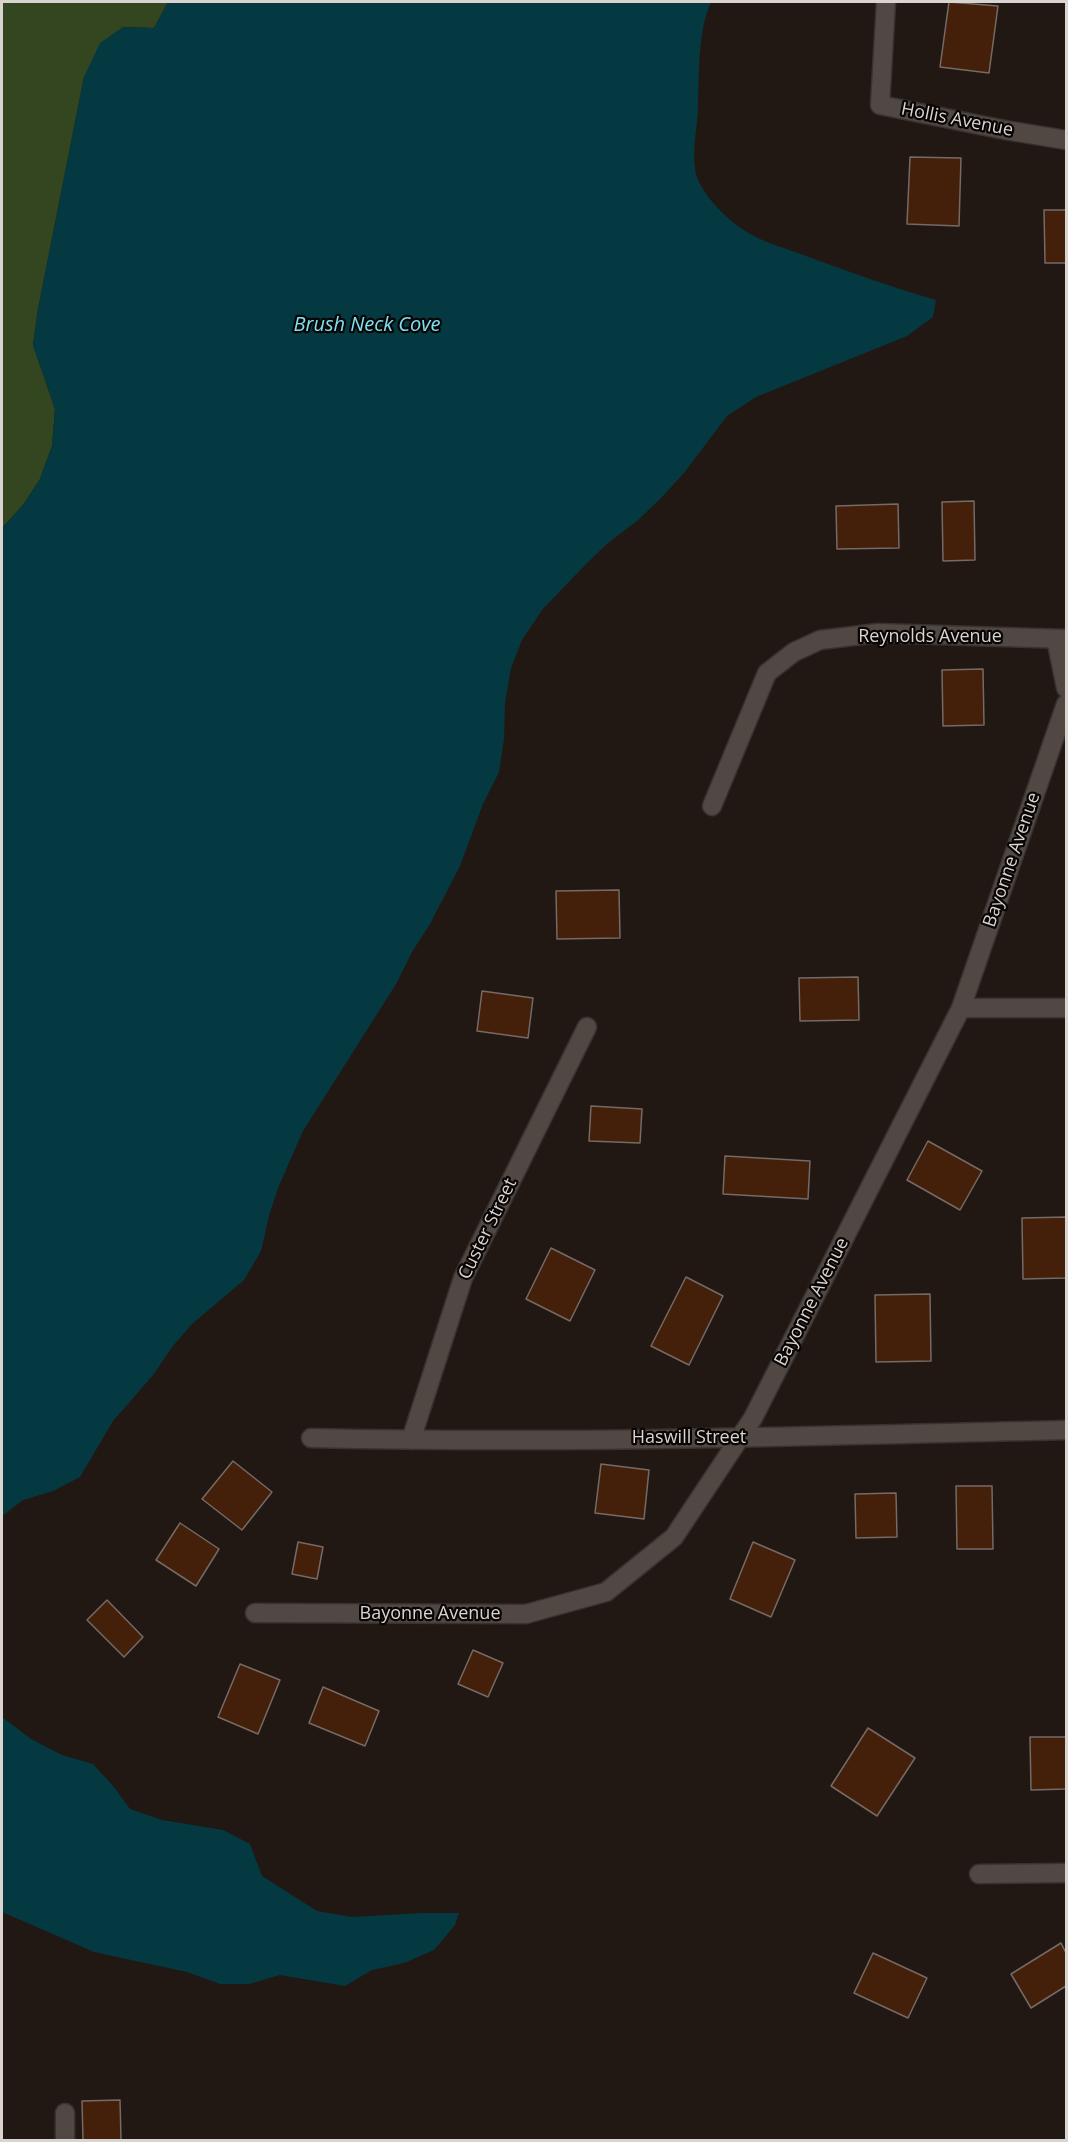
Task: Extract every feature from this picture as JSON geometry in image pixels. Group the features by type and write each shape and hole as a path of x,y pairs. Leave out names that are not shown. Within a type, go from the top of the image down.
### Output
{"street":[{"name":"Hollis Avenue","path":"886,2 879,105 1066,140"},
{"name":"Reynolds Avenue","path":"712,806 767,673 794,652 820,640 878,633 1061,639"},
{"path":"1061,639 1066,688"},
{"name":"Bayonne Avenue","path":"255,1614 526,1614 606,1592 674,1537 741,1438 961,1008 1066,704"},
{"path":"961,1008 1066,1008"},
{"name":"Custer Street","path":"411,1440 463,1278 586,1027"},
{"name":"Haswill Street","path":"311,1438 411,1440 741,1438 1066,1430"},
{"path":"979,1874 1066,1873"},
{"path":"64,2113 65,2140"}],"green space":[{"path":"2,2 168,2 154,28 123,27 84,77 38,309 33,345 55,409 52,446 40,479 23,505 2,528"}],"water":[{"name":"Brush Neck Cove","path":"168,2 711,2 701,38 694,154 696,174 707,195 730,220 757,238 936,300 933,317 907,336 756,397 727,416 684,473 660,499 637,521 608,543 542,610 522,640 511,668 505,703 504,739 499,772 483,804 460,866 396,984 303,1131 278,1188 261,1251 244,1280 192,1324 172,1347 154,1374 113,1421 80,1477 53,1491 23,1500 2,1516 2,528 23,505 40,479 52,446 55,409 33,345 38,309 84,77 100,43 123,27 154,28"},
{"path":"2,1717 31,1739 62,1755 93,1764 130,1809 162,1820 223,1830 250,1844 262,1876 317,1911 352,1917 459,1913 455,1925 434,1950 404,1963 372,1970 345,1986 280,1975 249,1984 220,1984 187,1972 94,1952 2,1912"}],"building":[{"path":"949,2 998,6 989,73 940,67"},
{"path":"910,157 961,158 959,226 907,224"},
{"path":"1044,210 1066,210 1066,263 1045,263"},
{"path":"974,501 975,560 943,561 942,502"},
{"path":"898,504 899,548 837,549 836,506"},
{"path":"983,669 984,725 943,726 942,670"},
{"path":"619,890 620,938 557,939 556,891"},
{"path":"858,977 859,1020 800,1021 799,978"},
{"path":"482,991 533,998 528,1038 477,1031"},
{"path":"591,1106 642,1109 640,1143 589,1141"},
{"path":"928,1141 982,1171 960,1210 907,1180"},
{"path":"725,1156 810,1161 808,1199 723,1194"},
{"path":"1066,1217 1066,1278 1023,1279 1022,1218"},
{"path":"551,1248 595,1270 570,1321 526,1299"},
{"path":"686,1277 723,1296 689,1365 651,1346"},
{"path":"930,1294 931,1361 876,1362 875,1295"},
{"path":"233,1461 272,1492 242,1530 202,1499"},
{"path":"601,1464 649,1470 644,1519 595,1513"},
{"path":"956,1486 992,1486 993,1549 957,1549"},
{"path":"896,1493 897,1537 856,1538 855,1494"},
{"path":"180,1523 219,1549 196,1586 156,1560"},
{"path":"298,1542 323,1547 317,1579 292,1574"},
{"path":"753,1542 795,1560 771,1617 730,1599"},
{"path":"107,1600 143,1637 124,1657 87,1620"},
{"path":"473,1650 503,1663 488,1697 458,1684"},
{"path":"240,1664 280,1680 258,1734 218,1717"},
{"path":"323,1687 379,1711 365,1746 309,1723"},
{"path":"868,1728 915,1758 877,1816 831,1786"},
{"path":"1030,1737 1066,1737 1066,1789 1031,1790"},
{"path":"1061,1943 1066,1953 1066,1986 1031,2008 1011,1974"},
{"path":"873,1953 927,1978 908,2018 854,1993"},
{"path":"120,2100 121,2140 83,2140 82,2101"}]}
